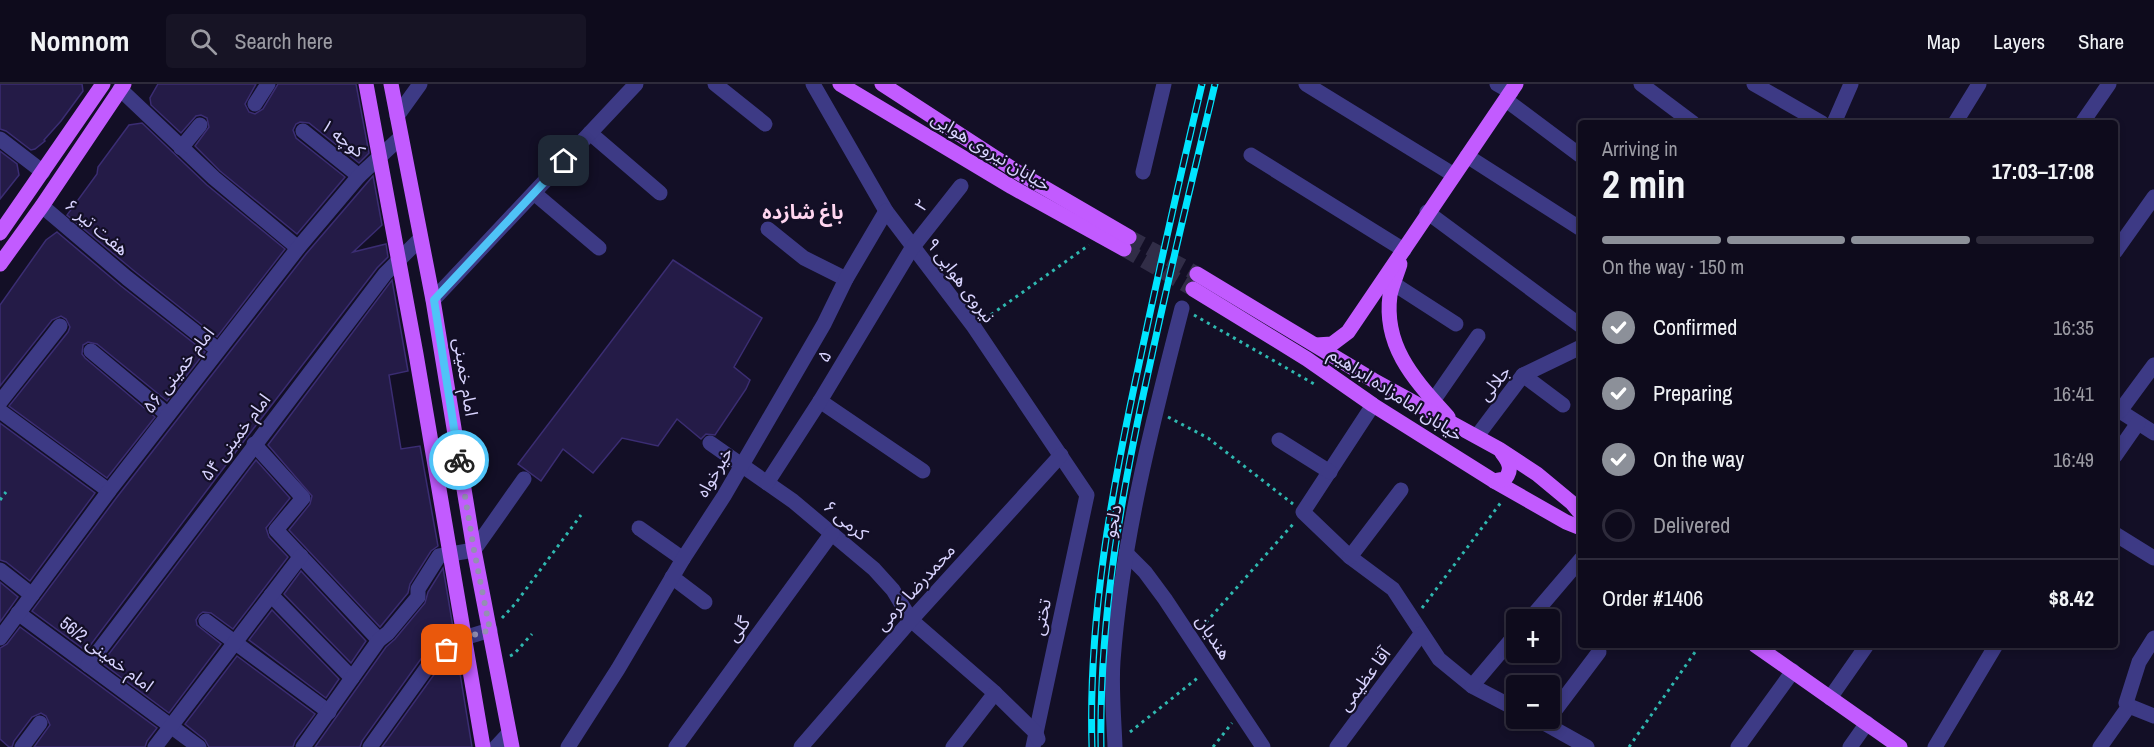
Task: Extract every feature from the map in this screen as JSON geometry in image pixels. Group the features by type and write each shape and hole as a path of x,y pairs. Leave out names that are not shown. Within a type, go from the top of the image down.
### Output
{"main road":[{"path":"366,84 451,554 483,747"},
{"name":"امام خمینی","path":"391,84 434,300 474,550 510,740"},
{"name":"خیابان نیروی هوایی","path":"840,84 1003,182 1101,237 1126,243 882,84"},
{"path":"0,233 102,85"},
{"path":"0,264 122,87"},
{"path":"1316,345 1332,344 1348,332 1427,212 1511,92"},
{"path":"1404,249 1390,294 1389,325 1396,348 1406,368 1457,427"},
{"name":"خیابان امامزاده ابراهیم","path":"1578,504 1499,449 1316,345 1195,282 1373,405 1494,481 1578,527"},
{"path":"1494,481 1505,479 1510,468 1509,461 1499,449"},
{"path":"1759,648 1900,747"}],"street":[{"path":"255,104 268,84"},
{"path":"397,116 420,84"},
{"path":"434,300 636,84"},
{"path":"714,84 765,124"},
{"name":"نیروی هوایی ۹","path":"813,84 886,211 974,327 1087,495"},
{"path":"1143,172 1164,84"},
{"path":"1306,84 1454,175"},
{"path":"1497,84 1511,92 1578,153"},
{"path":"1641,84 1689,120"},
{"path":"1754,84 1817,120"},
{"path":"1835,120 1851,84"},
{"path":"1957,120 1979,84"},
{"path":"2084,120 2109,84"},
{"path":"122,87 181,148 298,248"},
{"path":"181,148 200,125"},
{"name":"کوچه ۱","path":"303,131 359,176"},
{"path":"590,133 660,194"},
{"name":"امام خمینی ۵۶","path":"0,638 109,491 298,248 359,176 401,137"},
{"path":"1,142 43,172"},
{"path":"1251,155 1404,249"},
{"path":"1467,156 1578,227"},
{"name":"۲","path":"912,248 961,186"},
{"path":"534,193 599,248"},
{"path":"2118,248 2154,197"},
{"name":"هفت تیر ۶","path":"42,206 127,278 218,350"},
{"name":"خیرخواه","path":"568,747 724,496 824,324 846,279 886,211"},
{"path":"1427,212 1578,324"},
{"path":"768,230 804,258 846,279"},
{"name":"امام خمینی ۵۴","path":"88,665 385,274 420,238"},
{"name":"۵","path":"767,483 820,401 912,248"},
{"path":"1394,284 1456,324"},
{"name":"دلجو","path":"1115,745 1113,662 1126,553 1156,411 1182,308"},
{"path":"0,402 60,326"},
{"path":"1433,400 1478,336"},
{"name":"جلالی","path":"1476,436 1523,375 1578,348"},
{"path":"91,351 168,415"},
{"path":"2118,409 2154,365"},
{"path":"1523,375 1563,405"},
{"path":"820,401 923,471"},
{"path":"1373,405 1303,512 1350,557 1393,589 1439,659 1472,686 1506,704"},
{"path":"0,411 109,491"},
{"path":"2118,411 2154,433"},
{"path":"2118,452 2138,423 2154,420"},
{"path":"1278,440 1330,472"},
{"name":"کرمی ۶","path":"710,443 767,483 874,569 893,590 911,620 994,693 1037,742"},
{"path":"254,444 303,498 276,530 379,640"},
{"name":"محمدرضا کرمی","path":"801,747 911,620 1061,455"},
{"path":"303,747 379,640 388,633 418,597 418,589 439,556 474,550 524,478"},
{"path":"1350,557 1401,490"},
{"name":"تختی","path":"1037,742 1087,495"},
{"path":"639,528 683,559"},
{"name":"گلی","path":"676,747 832,533"},
{"path":"2118,536 2154,558"},
{"name":"هندیان","path":"1126,553 1145,572 1192,638 1263,747"},
{"path":"156,747 301,556"},
{"path":"1538,609 1578,563"},
{"path":"0,570 32,595"},
{"path":"672,577 705,602"},
{"path":"271,595 352,678"},
{"name":"امام خمینی 56/2","path":"18,613 199,747"},
{"path":"206,621 329,712"},
{"path":"370,747 431,662 464,638 490,630"},
{"name":"آقا عظیمی","path":"1337,747 1421,634"},
{"path":"2154,638 2139,662 2126,703 2154,716"},
{"path":"1472,686 1506,646"},
{"path":"1830,698 1865,648"},
{"path":"1935,747 1994,648"},
{"path":"1560,700 1599,652"},
{"path":"1738,747 1793,671"},
{"path":"953,747 994,693"},
{"path":"2100,747 2129,706"},
{"path":"22,747 40,723"},
{"path":"1850,747 1866,723"},
{"path":"1559,729 1587,747"},
{"path":"496,747 510,740"}],"path":[{"path":"974,327 1101,237"},
{"path":"1182,308 1316,385"},
{"path":"1156,411 1208,438 1303,512 1192,638"},
{"path":"1414,619 1510,489"},
{"path":"0,500 6,492"},
{"path":"490,630 515,604 581,515"},
{"path":"496,659 514,654 532,634"},
{"path":"1629,747 1698,648"},
{"path":"1115,745 1211,668"},
{"path":"1213,747 1240,713"}],"building":[{"path":"0,84 82,84 83,91 45,141 31,150 0,129"},
{"path":"158,84 256,84 245,104 249,112 255,114 263,109 278,84 356,84 369,153 359,163 309,123 296,124 293,130 296,138 345,177 297,234 220,171 195,146 209,127 207,118 201,115 196,116 181,133 151,105 150,98"},
{"path":"142,123 207,185 285,249 217,337 67,215 129,125"},
{"path":"0,151 17,164 19,175 0,199"},
{"path":"373,176 382,225 353,252 386,244 388,257 377,268 247,437 86,651 32,611 117,497 306,254"},
{"path":"57,232 205,352 167,401 97,344 88,342 83,345 82,354 85,358 155,417 107,478 9,406 68,332 70,327 66,319 61,316 52,320 0,386 0,305 46,240"},
{"path":"673,260 762,318 734,367 750,380 746,389 715,435 706,434 701,439 677,419 658,446 622,438 593,473 563,449 541,481 518,464"},
{"path":"392,280 408,371 389,375 401,449 420,446 438,546 431,551 410,584 408,593 380,627 289,530 310,504 312,496 268,445"},
{"path":"0,423 95,493 30,581 6,562 0,560"},
{"path":"256,460 290,498 266,528 269,537 288,557 233,629 211,613 203,612 199,615 196,620 197,625 221,644 169,713 102,663"},
{"path":"443,568 454,633 423,656 360,747 315,747 386,647 425,603 428,592"},
{"path":"301,571 366,641 351,663 284,594"},
{"path":"0,582 18,597 0,622"},
{"path":"272,610 339,679 326,698 249,640"},
{"path":"20,627 157,728 145,747 34,747 50,725 46,716 41,713 32,717 12,747 0,739 0,648 7,644"},
{"path":"457,655 472,747 382,747 438,669"},
{"path":"237,656 315,714 293,747 209,747 205,740 185,724"}],"tunnel":[{"path":"1129,237 1197,274"},
{"path":"1124,249 1193,289"}],"railway":[{"path":"1092,747 1094,650 1111,506 1129,411 1202,84"},
{"path":"1101,747 1101,699 1108,602 1130,458 1215,84"}],"way so far":[{"path":"447,650 464,638 490,630 459,460"}],"district":[{"name":"باغ شازده","path":"803,211"}],"route":[{"path":"459,460 434,300 564,161"}]}
